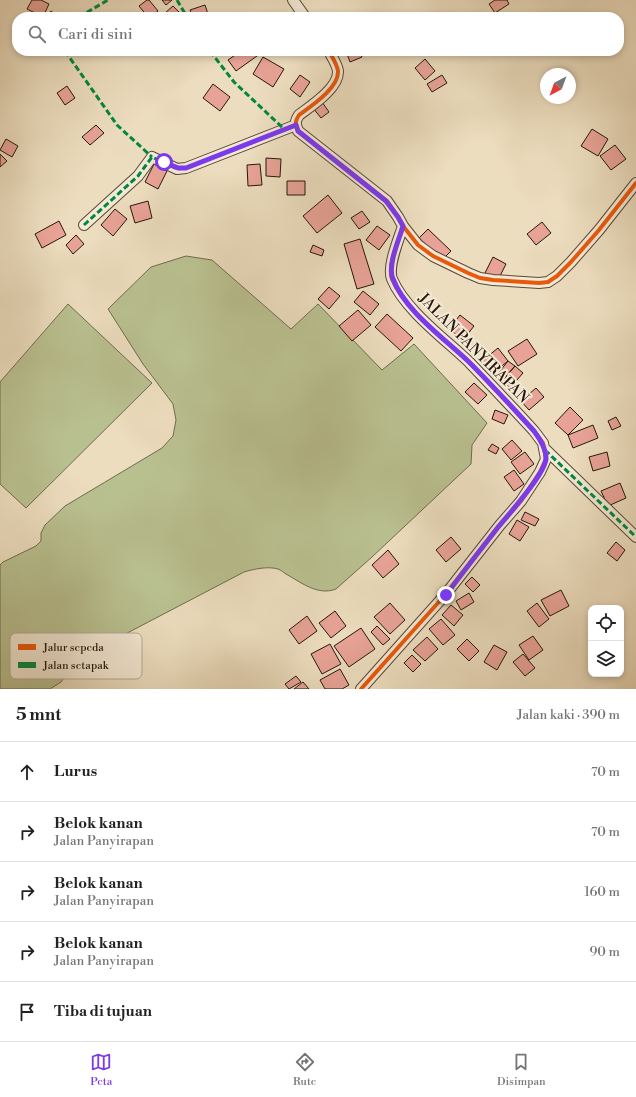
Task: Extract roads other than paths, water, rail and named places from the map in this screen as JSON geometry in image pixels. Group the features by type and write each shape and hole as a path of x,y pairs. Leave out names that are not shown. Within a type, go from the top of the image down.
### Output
{"street":[{"path":"293,0 301,12"},
{"path":"331,56 338,72 335,82 328,92 299,115 296,120 298,131 386,201 418,245 433,256 480,278 539,283 548,282 557,276 571,262 599,230 636,183"},
{"path":"84,224 138,176 152,157 178,168 186,168 296,125"},
{"name":"JALAN PANYIRAPAN","path":"403,226 391,268 392,278 402,297 418,315 468,362 534,431 543,443 544,448 636,537"},
{"path":"361,689 446,595 521,501 540,472 546,459 544,448"}]}
